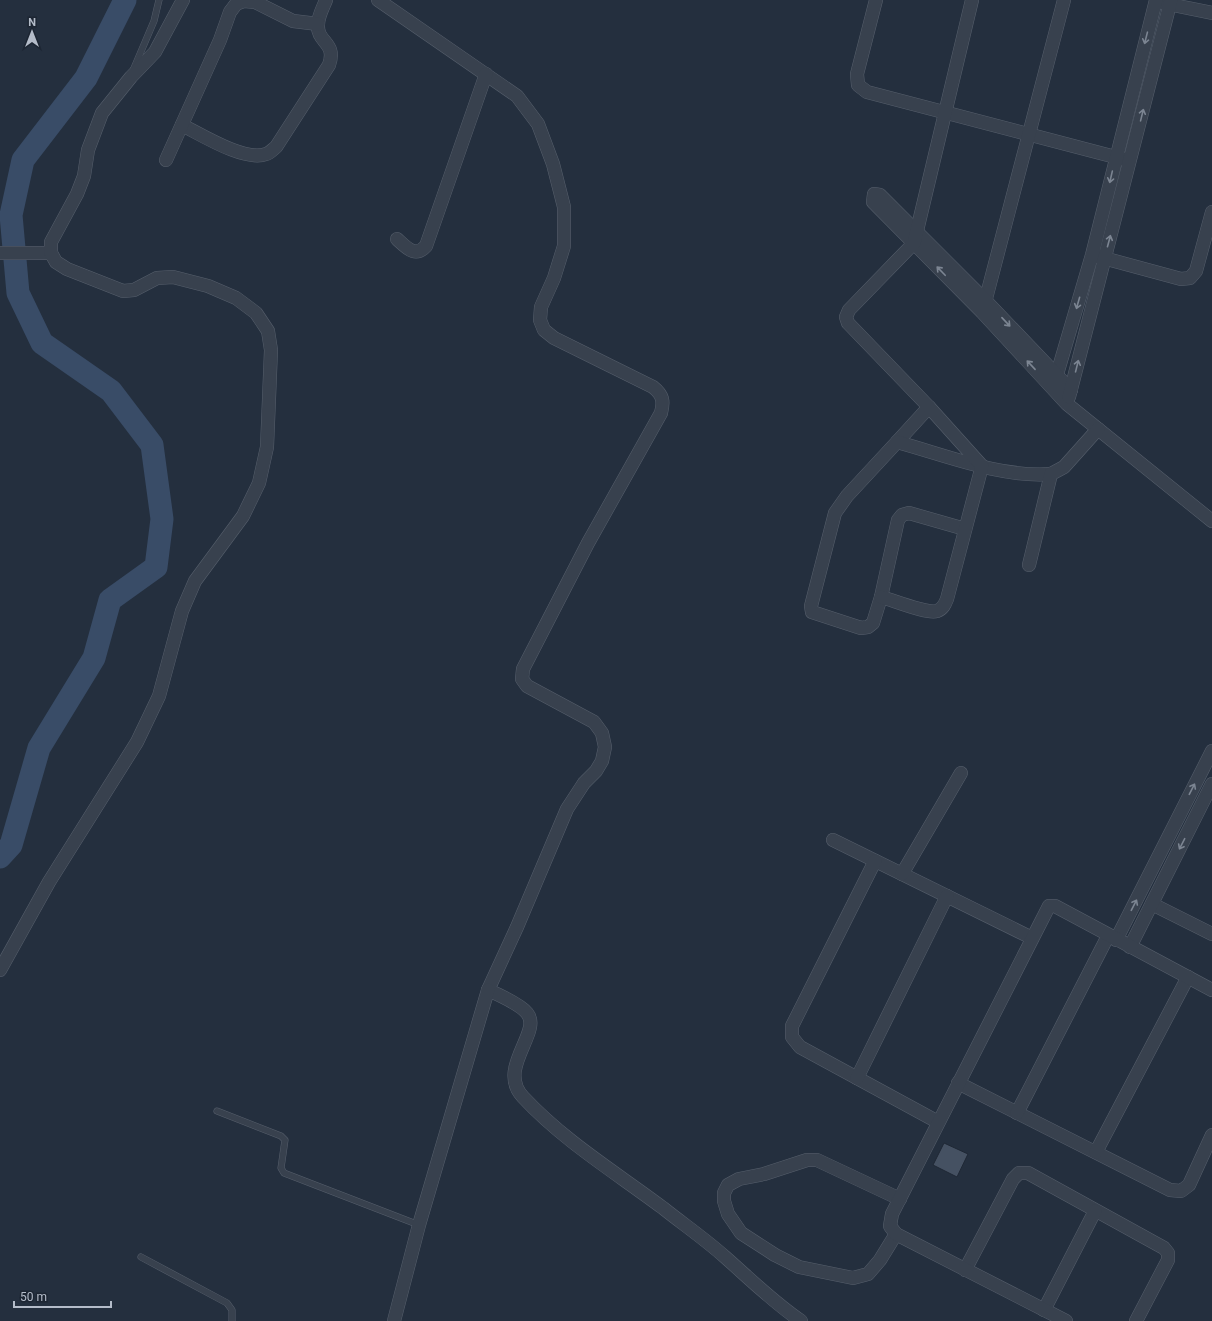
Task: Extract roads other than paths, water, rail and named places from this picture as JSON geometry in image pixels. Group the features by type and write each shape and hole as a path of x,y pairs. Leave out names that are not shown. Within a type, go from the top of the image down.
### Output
{"street":[{"path":"48,253 51,242 74,199 84,176 88,150 102,113 131,77 155,52 183,0"},
{"path":"182,125 236,151 252,156 266,154 276,147 331,61 332,50 319,32 318,24 326,0"},
{"path":"378,0 517,96 538,124 553,164 564,207 564,246 554,278 542,307 540,320 544,330 554,338 652,387 660,393 664,403 661,413 588,543 523,669 522,679 527,686 594,722 602,733 605,747 602,760 596,771 584,783 567,809 517,927 488,990 419,1225 394,1321"},
{"path":"876,0 856,74 858,85 867,92 946,114 1130,161"},
{"path":"972,0 914,243 849,310 846,317 848,323 929,406 982,466"},
{"path":"982,312 1064,0"},
{"path":"166,160 220,40 230,12 236,4 244,1 255,2 293,21 318,24"},
{"path":"1067,404 1098,257 1116,157 1155,1 1171,2 1212,13"},
{"path":"1053,389 1130,161 1171,2"},
{"path":"397,239 408,249 414,252 421,251 426,246 486,74"},
{"path":"1071,390 917,230 880,195 876,193 872,196 873,202 982,312 1067,404 1211,519"},
{"path":"1098,257 1181,279 1190,278 1196,271 1212,212"},
{"path":"0,253 48,253 56,262 67,269 111,288 123,291 134,290 157,278 172,277 208,286 236,298 256,314 268,331 271,350 267,447 259,483 243,516 195,582 182,610 158,696 137,742 49,882 0,970"},
{"path":"929,406 847,496 835,513 813,599 812,612 861,628 868,628 873,623 881,597 898,520 902,515 909,513 965,529"},
{"path":"897,442 982,466 1034,476 1051,474 1064,467 1098,429"},
{"path":"881,597 927,611 936,611 943,608 948,599 982,466"},
{"path":"1029,565 1051,474"},
{"path":"1017,1113 1212,750"},
{"path":"902,874 961,773"},
{"path":"1130,947 1212,784"},
{"path":"833,840 1032,938"},
{"path":"875,861 792,1026 792,1037 800,1047 938,1122"},
{"path":"857,1078 947,896"},
{"path":"1152,904 1212,934"},
{"path":"1066,1321 896,1234 890,1226 892,1214 1049,906 1055,906 1112,938 1212,990"},
{"path":"1096,1152 1188,977"},
{"path":"488,990 522,1008 528,1013 531,1020 530,1029 515,1068 514,1079 522,1096 558,1131 723,1255 775,1303 801,1321"},
{"path":"958,1083 1170,1190 1181,1191 1189,1185 1212,1135"},
{"path":"896,1234 880,1260 868,1274 853,1278 799,1267 775,1255 741,1233 728,1214 724,1192 728,1185 739,1179 764,1174 807,1160 817,1160 900,1199"},
{"path":"965,1270 1013,1179 1019,1173 1028,1173 1164,1248 1168,1253 1168,1260 1136,1321"},
{"path":"1044,1310 1095,1211"}],"lane":[{"path":"131,77 154,21 159,0"},
{"path":"217,1111 281,1136 285,1140 285,1149 281,1168 284,1173 419,1225"},
{"path":"141,1257 227,1303 232,1310 232,1321"}],"waterway":[{"path":"0,857 11,845 39,748 94,658 110,600 156,567 162,519 152,445 111,391 42,343 18,293 11,215 23,160 86,78 125,0"}]}
